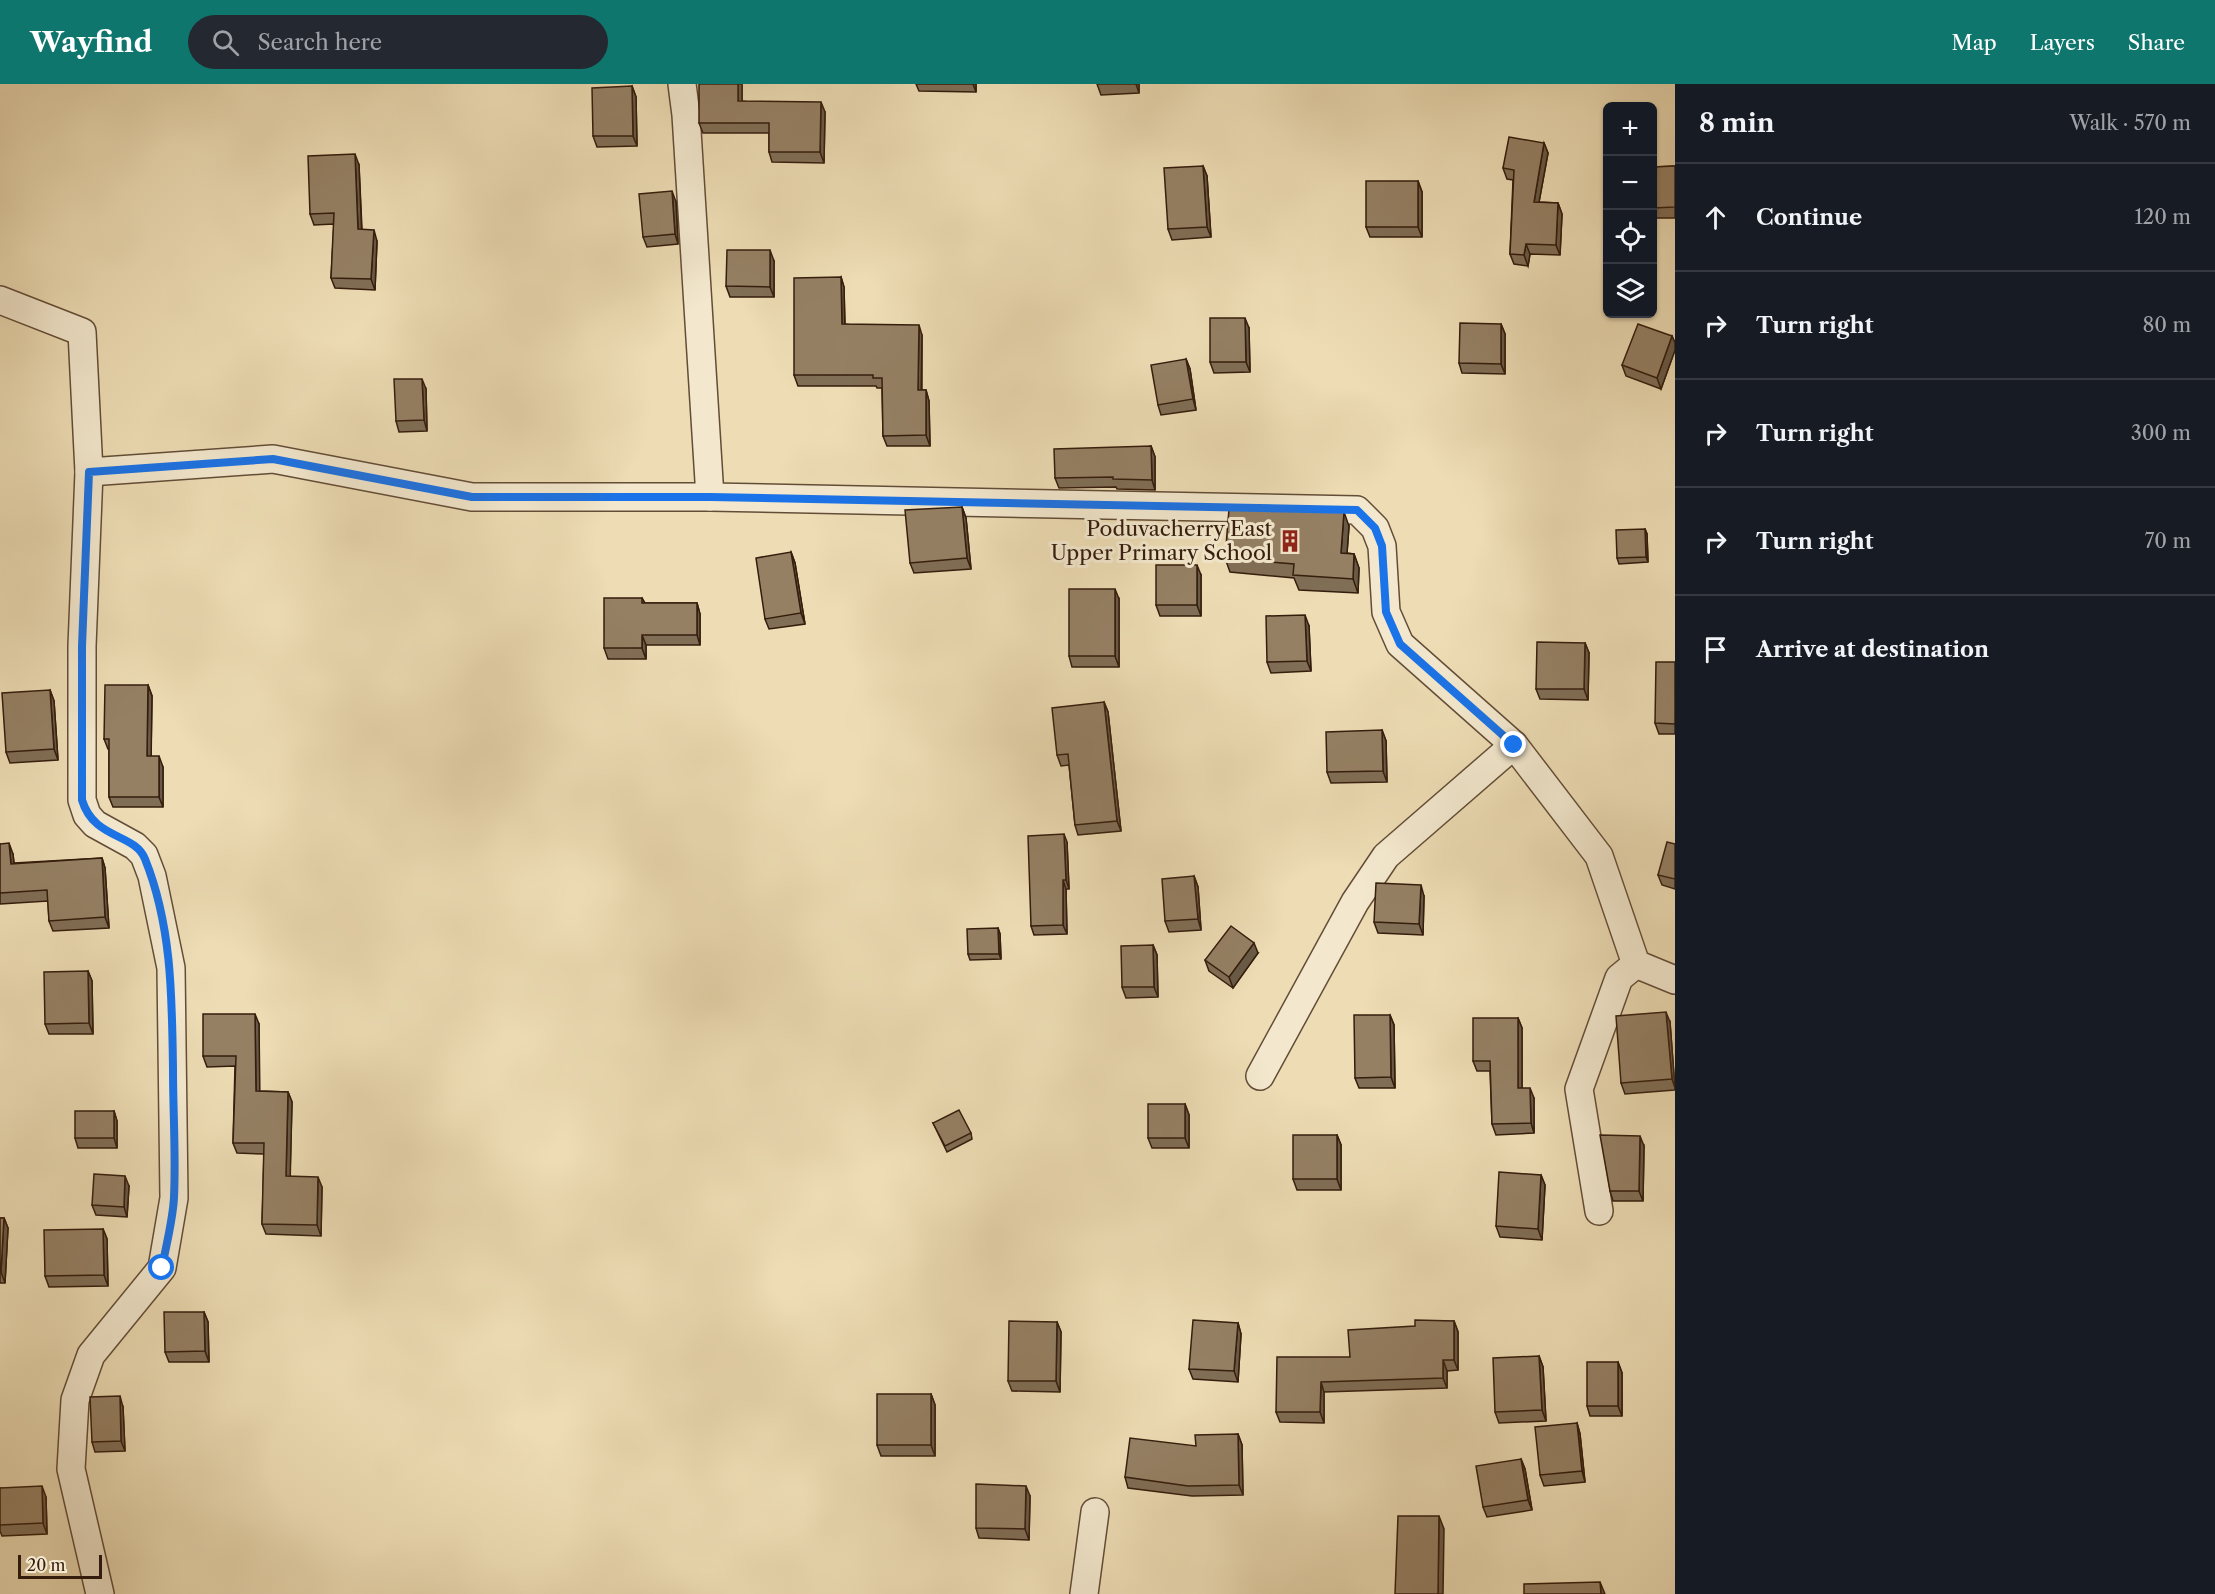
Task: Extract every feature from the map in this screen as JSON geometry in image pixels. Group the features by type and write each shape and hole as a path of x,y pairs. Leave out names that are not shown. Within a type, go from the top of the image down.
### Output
{"street":[{"path":"682,84 686,115 710,497"},
{"path":"0,300 82,332 89,472 82,646 82,800 87,815 95,824 135,846 144,855 152,876 171,968 174,1198 162,1268 91,1355 75,1400 72,1469 100,1594"},
{"path":"89,472 273,459 472,497 710,497 1357,510 1375,528 1382,546 1386,612 1400,644 1514,745 1599,856 1636,964 1675,980"},
{"path":"1260,1076 1355,902 1386,856 1514,745"},
{"path":"1599,1211 1580,1089 1619,978 1636,964"},
{"path":"1083,1594 1095,1512"}],"building":[{"path":"699,84 738,84 738,101 821,102 820,152 769,152 769,123 699,123"},
{"path":"632,86 633,136 593,136 592,88"},
{"path":"1509,137 1544,143 1534,202 1558,203 1556,245 1526,244 1524,255 1510,254 1514,170 1503,168"},
{"path":"355,154 358,229 374,230 371,279 331,278 334,213 310,214 308,156"},
{"path":"1203,166 1207,227 1168,229 1164,168"},
{"path":"1675,166 1675,207 1657,208 1657,167"},
{"path":"1366,181 1418,181 1418,227 1366,227"},
{"path":"672,191 675,234 643,237 639,194"},
{"path":"727,250 770,250 770,287 726,286"},
{"path":"841,277 842,324 919,325 918,390 926,390 926,435 883,436 882,378 873,378 873,375 794,375 794,278"},
{"path":"1210,318 1245,318 1246,362 1210,362"},
{"path":"1460,323 1501,324 1501,364 1459,363"},
{"path":"1638,324 1672,336 1657,378 1622,365"},
{"path":"1186,359 1193,399 1158,405 1151,365"},
{"path":"394,379 422,379 424,420 396,421"},
{"path":"1151,446 1152,480 1113,479 1113,477 1055,478 1054,449"},
{"path":"962,507 967,558 910,563 905,510"},
{"name":"Poduvacherry East Upper Primary School","path":"1229,509 1344,512 1341,553 1354,554 1353,579 1293,575 1294,564 1225,558"},
{"path":"1645,529 1646,557 1617,558 1616,530"},
{"path":"791,552 801,613 765,619 756,558"},
{"path":"1156,565 1197,565 1197,605 1156,605"},
{"path":"1069,589 1115,589 1115,656 1069,656"},
{"path":"604,598 642,598 642,603 697,603 697,635 642,635 642,648 604,648"},
{"path":"1305,615 1307,661 1267,662 1266,616"},
{"path":"1537,642 1585,643 1584,689 1536,689"},
{"path":"1656,662 1675,662 1675,724 1655,723"},
{"path":"105,685 148,685 147,756 159,756 159,797 109,797 109,739 104,739"},
{"path":"50,690 54,749 6,752 2,693"},
{"path":"1104,702 1117,821 1075,825 1068,754 1057,755 1052,708"},
{"path":"1382,730 1383,771 1327,772 1326,732"},
{"path":"1064,834 1066,880 1063,880 1063,925 1031,926 1028,836"},
{"path":"1667,842 1675,844 1675,879 1658,875"},
{"path":"9,843 11,864 102,858 105,917 49,921 47,890 0,893 0,844"},
{"path":"1194,876 1198,919 1165,921 1162,879"},
{"path":"1376,883 1421,885 1419,924 1374,922"},
{"path":"1231,926 1254,943 1229,977 1205,960"},
{"path":"998,928 999,954 968,954 967,929"},
{"path":"1153,945 1154,987 1122,987 1121,946"},
{"path":"88,971 89,1023 45,1024 44,972"},
{"path":"1666,1012 1672,1079 1621,1083 1616,1016"},
{"path":"203,1014 255,1014 256,1091 288,1092 286,1176 318,1177 317,1225 262,1224 264,1143 233,1143 236,1056 203,1056"},
{"path":"1354,1015 1390,1015 1391,1077 1355,1078"},
{"path":"1473,1018 1518,1018 1518,1088 1530,1088 1531,1123 1492,1124 1490,1061 1473,1061"},
{"path":"1148,1104 1185,1104 1185,1138 1148,1138"},
{"path":"959,1110 971,1133 945,1146 933,1123"},
{"path":"75,1111 114,1111 114,1138 75,1138"},
{"path":"1293,1135 1337,1135 1337,1179 1293,1179"},
{"path":"1600,1135 1640,1136 1639,1191 1610,1191"},
{"path":"1499,1172 1541,1175 1538,1229 1496,1226"},
{"path":"94,1174 125,1176 124,1207 92,1205"},
{"path":"0,1218 4,1218 1,1272 0,1272"},
{"path":"103,1229 104,1275 45,1276 44,1230"},
{"path":"164,1312 204,1312 205,1351 165,1352"},
{"path":"1193,1320 1238,1323 1234,1371 1189,1369"},
{"path":"1415,1320 1454,1321 1454,1360 1443,1360 1443,1378 1321,1382 1320,1412 1276,1412 1277,1357 1350,1357 1348,1330 1415,1326"},
{"path":"1009,1321 1057,1322 1056,1381 1008,1381"},
{"path":"1539,1356 1542,1410 1495,1412 1493,1358"},
{"path":"1587,1362 1618,1362 1618,1406 1587,1406"},
{"path":"877,1394 931,1394 931,1445 877,1445"},
{"path":"120,1396 121,1441 92,1442 90,1397"},
{"path":"1577,1423 1582,1471 1540,1475 1535,1427"},
{"path":"1238,1434 1239,1485 1188,1486 1125,1477 1130,1438 1196,1446 1195,1435"},
{"path":"1521,1459 1528,1500 1483,1507 1476,1466"},
{"path":"976,1484 1026,1486 1025,1529 976,1528"},
{"path":"42,1486 43,1523 0,1525 0,1488"},
{"path":"1398,1516 1439,1516 1438,1594 1395,1594"},
{"path":"1600,1582 1601,1594 1524,1594 1524,1584"}],"place":[{"name":"Poduvacherry East Upper Primary School","path":"1290,541"}],"route":[{"path":"162,1268 174,1198 171,968 152,876 144,855 135,846 95,824 87,815 82,800 82,646 89,472 273,459 472,497 710,497 1357,510 1375,528 1382,546 1386,612 1400,644 1514,745"}]}
